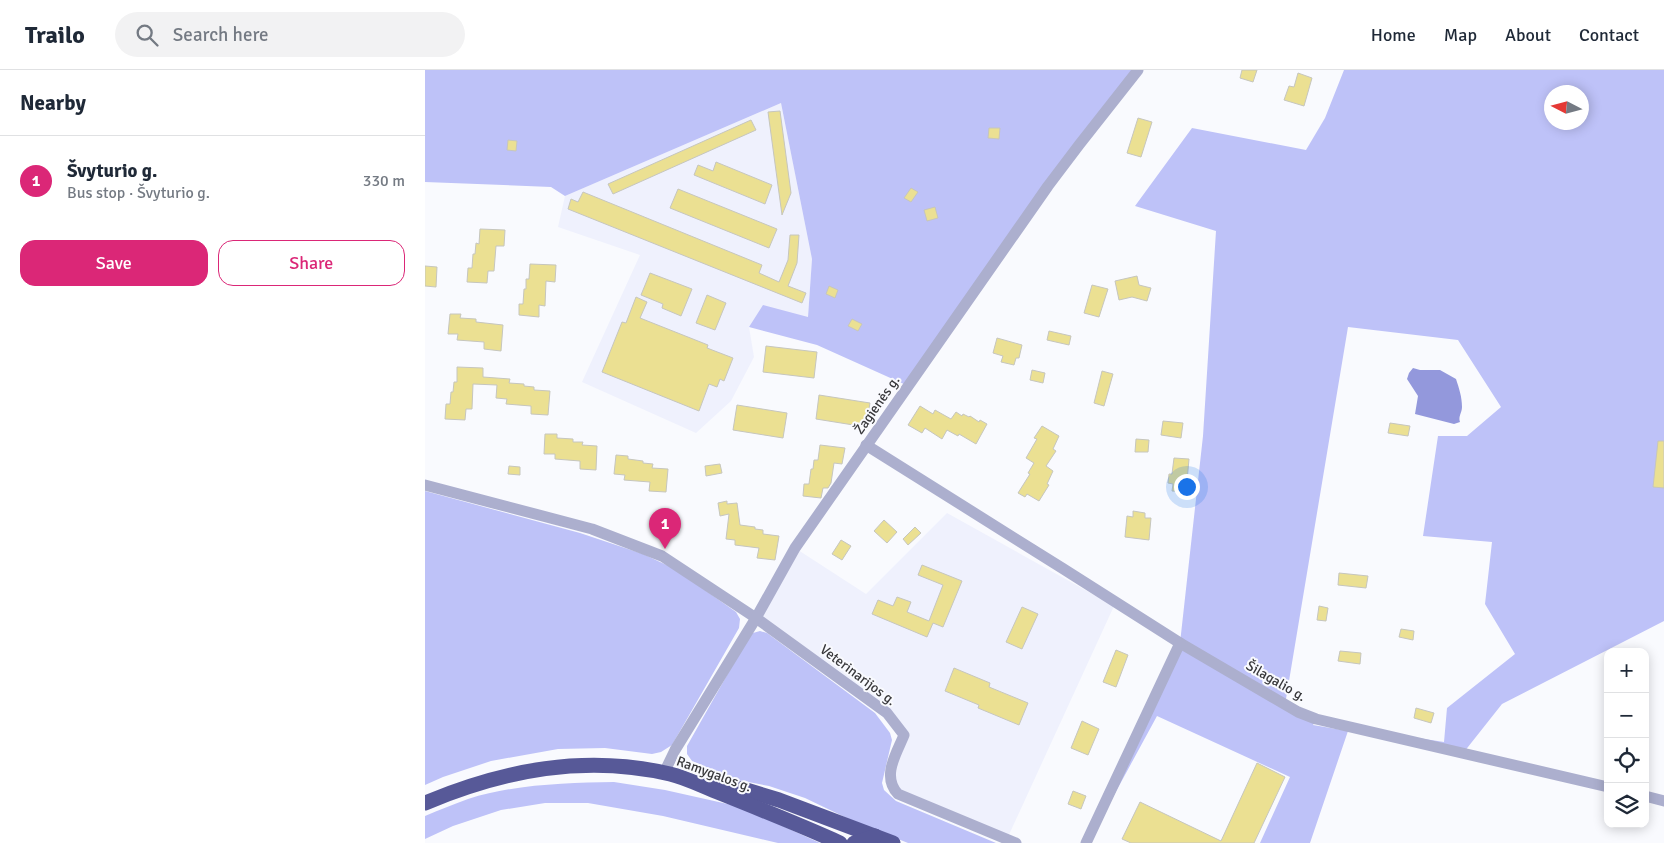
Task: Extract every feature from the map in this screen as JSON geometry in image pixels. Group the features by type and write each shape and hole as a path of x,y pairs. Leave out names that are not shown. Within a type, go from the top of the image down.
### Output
{"highway":[{"name":"Ramygalos g.","path":"425,803 476,784 522,772 569,765 634,767 669,774 775,815 840,843"},
{"path":"669,774 743,789 893,843"},
{"path":"854,843 875,836"}],"street":[{"name":"Žagienės g.","path":"669,774 675,750 756,618 795,548 1048,186 1139,70"},
{"name":"Šilagalio g.","path":"866,445 1180,643 1298,712 1316,719 1604,786"},
{"path":"425,485 592,529 662,556 756,618"},
{"name":"Veterinarijos g.","path":"756,618 887,713 904,735 889,777 893,789 898,794 1017,843"},
{"path":"1086,843 1180,643"},
{"path":"1649,797 1664,801"}],"shaded area":[{"path":"425,70 1135,70 906,385 817,345 749,327 763,305 808,317 812,259 781,103 565,196 551,187 425,182"},
{"path":"1344,70 1664,70 1664,621 1611,648 1604,648 1604,652 1502,704 1464,752 1373,731 1444,742 1447,708 1515,654 1485,604 1492,542 1423,536 1438,436 1467,436 1501,407 1458,340 1348,327 1285,705 1316,719 1313,725 1348,731 1310,843 1260,843 1290,777 1157,716 1088,843 1180,643 1203,436 1216,231 1135,206 1192,128 1306,150 1325,118"},
{"path":"781,103 812,259 808,318 749,327 754,357 731,401 696,433 582,382 640,255 558,227 565,196"},
{"path":"1413,368 1440,370 1456,379 1462,403 1460,422 1454,424 1415,414 1418,396 1407,379"},
{"path":"425,491 580,533 643,554 675,569 736,612 740,619 739,628 672,745 661,752 652,754 605,748 558,749 491,761 425,785"},
{"path":"947,513 1114,606 1007,839 898,794 891,783 904,735 887,713 756,618 795,548 866,594"},
{"path":"760,631 767,633 875,713 890,733 892,740 882,783 884,790 896,801 996,843 908,843 853,821 805,798 769,786 738,780 692,761 687,754 687,746 748,638 753,633"},
{"path":"614,782 665,790 741,807 820,843 778,843 663,816 588,803 545,803 501,810 453,826 425,839 425,816 468,799 522,787"}],"building":[{"path":"1242,70 1257,70 1253,82 1240,78"},
{"path":"1298,73 1312,78 1304,106 1284,100 1289,86 1294,87"},
{"path":"780,111 791,193 782,215 768,112"},
{"path":"1138,118 1152,122 1141,157 1127,153"},
{"path":"751,120 756,130 613,194 608,184"},
{"path":"989,128 1000,128 999,139 988,138"},
{"path":"508,140 517,141 516,151 507,150"},
{"path":"716,162 772,185 765,204 694,175 698,165 713,171"},
{"path":"911,188 918,192 911,202 904,198"},
{"path":"678,189 777,229 769,248 670,208"},
{"path":"583,192 762,265 759,273 779,282 788,260 790,235 799,235 797,263 788,286 806,293 802,303 568,209 571,199 578,202"},
{"path":"935,207 938,218 927,221 924,210"},
{"path":"480,229 505,230 504,246 496,246 494,271 488,271 487,283 467,282 468,268 472,268 476,243 479,244"},
{"path":"530,264 556,265 555,282 546,281 545,306 539,305 539,317 519,315 519,304 523,304 526,279 529,279"},
{"path":"425,266 437,267 436,287 425,286"},
{"path":"650,273 692,289 681,316 662,308 663,304 641,295"},
{"path":"1137,276 1139,285 1151,288 1147,301 1132,297 1119,300 1115,281"},
{"path":"1092,285 1108,289 1099,317 1084,313"},
{"path":"829,286 838,290 835,298 826,294"},
{"path":"707,295 726,303 715,330 696,323"},
{"path":"636,297 647,302 640,318 708,345 707,348 733,358 724,381 720,379 717,387 709,384 699,411 602,372 622,322 626,323"},
{"path":"450,314 461,314 460,318 476,319 476,322 503,325 501,351 484,349 484,342 457,340 458,334 448,334"},
{"path":"852,319 862,324 858,331 848,326"},
{"path":"1049,331 1071,336 1069,345 1047,340"},
{"path":"997,338 1022,345 1019,358 1016,358 1014,365 1001,362 1003,356 993,353"},
{"path":"766,346 817,352 814,378 763,372"},
{"path":"457,367 483,368 483,377 510,379 509,383 524,384 524,386 534,387 534,390 550,391 548,415 531,414 531,406 506,404 507,399 496,398 497,385 473,384 472,409 466,409 465,420 445,419 446,404 450,404 454,382 457,382"},
{"path":"1032,370 1045,373 1043,383 1030,380"},
{"path":"1102,371 1113,374 1104,406 1094,403"},
{"path":"819,395 870,403 866,427 816,419"},
{"path":"737,405 787,413 783,438 733,430"},
{"path":"920,406 933,414 935,410 951,419 956,412 962,416 963,414 970,416 979,422 980,420 987,424 976,444 959,434 958,436 947,430 942,439 925,428 922,433 908,425"},
{"path":"1163,421 1183,423 1181,438 1161,435"},
{"path":"1390,423 1410,426 1408,436 1388,433"},
{"path":"1042,426 1059,436 1053,449 1056,451 1046,466 1053,471 1047,484 1049,485 1039,501 1027,494 1025,497 1018,493 1030,474 1028,473 1034,463 1026,458 1037,439 1034,438"},
{"path":"545,434 557,434 557,438 573,439 573,442 583,442 582,445 597,446 596,470 580,469 580,461 555,459 555,454 544,454"},
{"path":"1136,439 1149,440 1148,452 1135,452"},
{"path":"1658,441 1664,441 1664,488 1653,487"},
{"path":"820,445 845,448 842,464 834,463 831,483 828,488 823,488 821,498 803,496 804,484 809,484 814,460 818,460"},
{"path":"616,455 628,456 628,459 653,464 652,468 668,469 666,492 649,491 650,482 624,480 625,475 614,474"},
{"path":"1174,458 1189,459 1186,492 1172,491 1173,484 1168,483 1169,474 1172,474"},
{"path":"720,464 722,473 706,476 705,466"},
{"path":"509,466 520,467 520,475 508,474"},
{"path":"727,501 727,504 737,503 740,525 763,530 763,534 779,536 775,560 757,558 759,548 735,545 735,540 726,539 729,514 720,516 718,503"},
{"path":"1133,511 1145,513 1145,518 1151,518 1149,540 1125,537 1127,516 1133,517"},
{"path":"884,520 897,532 887,543 874,531"},
{"path":"915,527 921,533 908,545 903,539"},
{"path":"841,540 851,546 842,560 832,554"},
{"path":"922,565 962,581 943,627 933,623 927,637 872,614 878,600 893,606 897,597 911,602 907,612 929,621 943,585 918,575"},
{"path":"1339,573 1368,576 1366,588 1338,585"},
{"path":"1319,606 1328,608 1326,621 1317,620"},
{"path":"1022,607 1038,614 1022,649 1006,642"},
{"path":"1401,629 1414,631 1413,640 1399,637"},
{"path":"1116,650 1128,655 1116,687 1103,682"},
{"path":"1340,651 1361,653 1360,664 1338,661"},
{"path":"954,668 990,683 989,687 1028,703 1019,725 978,708 979,705 945,691"},
{"path":"1416,708 1434,713 1431,723 1414,718"},
{"path":"1082,721 1099,729 1088,755 1071,748"},
{"path":"1257,763 1285,777 1254,843 1131,843 1122,839 1140,802 1221,841"},
{"path":"1073,791 1086,796 1081,809 1068,804"}],"place":[{"name":"Švyturio g.","path":"665,549"}]}
